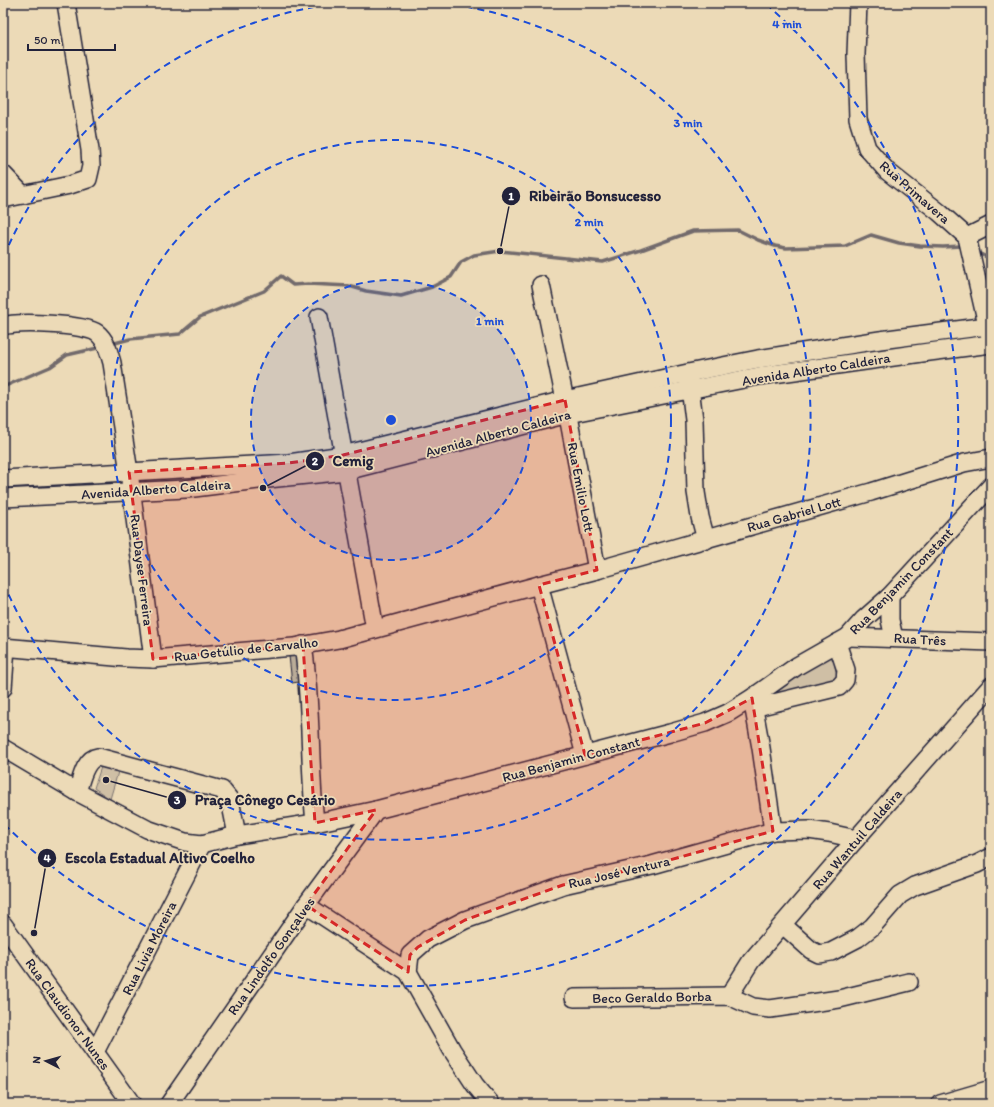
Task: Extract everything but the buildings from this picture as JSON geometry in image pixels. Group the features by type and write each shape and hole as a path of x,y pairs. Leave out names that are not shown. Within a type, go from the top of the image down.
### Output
{"street":[{"path":"3,199 70,185 88,179 91,166 90,150 66,3"},
{"name":"Rua Primavera","path":"858,3 856,54 858,119 867,148 887,171 939,212 967,239"},
{"path":"3,174 23,195"},
{"path":"990,337 967,239 991,225"},
{"name":"Rua Emilio Lott","path":"541,285 597,570"},
{"path":"318,317 375,629"},
{"name":"Rua Dayse Ferreira","path":"3,326 26,323 84,327 97,333 106,346 112,363 129,472 153,658"},
{"name":"Avenida Alberto Caldeira","path":"3,498 186,489 258,480 345,463 566,407 688,373 758,359 880,340 990,337"},
{"name":"Avenida Alberto Caldeira","path":"566,407 691,390 759,376 929,352 990,337"},
{"path":"688,373 694,420 696,492 706,540"},
{"name":"Rua Gabriel Lott","path":"597,570 871,492 964,463 991,458"},
{"name":"Avenida Alberto Caldeira","path":"3,479 289,463 345,463"},
{"name":"Rua Benjamin Constant","path":"3,748 78,792 147,829 184,842 202,844 376,810 670,733 705,723 752,703 797,666 842,640 890,596 991,486"},
{"name":"Rua Getúlio de Carvalho","path":"4,647 126,658 153,658 304,645 339,639 597,570"},
{"path":"539,585 585,755"},
{"path":"890,596 890,620 894,638"},
{"name":"Rua Três","path":"842,640 894,638 991,642"},
{"path":"773,831 761,748 752,703 839,687 845,680 846,670 842,640"},
{"path":"304,645 308,679 315,823"},
{"path":"3,688 4,647"},
{"name":"Rua Wantuil Caldeira","path":"729,996 751,962 856,839 991,686"},
{"path":"78,792 88,763 92,758 98,758 222,790 230,800 237,836"},
{"name":"Rua Lindolfo Gonçalves","path":"169,1104 306,905 376,810"},
{"name":"Rua José Ventura","path":"408,972 410,955 428,939 465,920 563,885 652,866 773,831 809,830 856,839"},
{"name":"Rua Livia Moreira","path":"95,1052 202,844"},
{"path":"783,925 810,950 819,954 831,952 858,938 872,926 900,895 915,886 977,864 991,857"},
{"path":"306,905 408,972 452,1050 475,1085 491,1104"},
{"name":"Rua Claudionor Nunes","path":"3,924 132,1104"},
{"path":"729,996 753,1007 770,1009 839,999 909,982"},
{"name":"Beco Geraldo Borba","path":"574,998 729,996"},
{"path":"940,1104 991,1089"}],"highlighted area":[{"path":"565,400 597,570 539,585 585,755 705,723 752,698 773,831 652,865 563,885 465,920 418,947 410,955 408,972 306,905 376,810 315,823 303,645 153,659 129,472 289,463 343,455"}],"shaded area":[{"path":"833,654 837,678 776,696 776,688"},
{"path":"101,767 118,772 110,799 94,788"}],"waterway":[{"path":"111,344 130,339 180,334 200,317 264,291 281,276 293,285 308,284 349,286 366,291 401,296 432,287 451,277 461,262 474,255 500,251 603,262 693,231 738,230 758,240 786,248 845,246 871,235 899,243 920,246 964,247"},
{"path":"976,252 991,259"},
{"path":"3,387 50,367 67,355 102,347"}],"place":[{"name":"Ribeirão Bonsucesso","path":"500,251"},
{"name":"Cemig","path":"263,488"},
{"name":"Praça Cônego Cesário","path":"106,780"},
{"name":"Escola Estadual Altivo Coelho","path":"34,933"}]}
